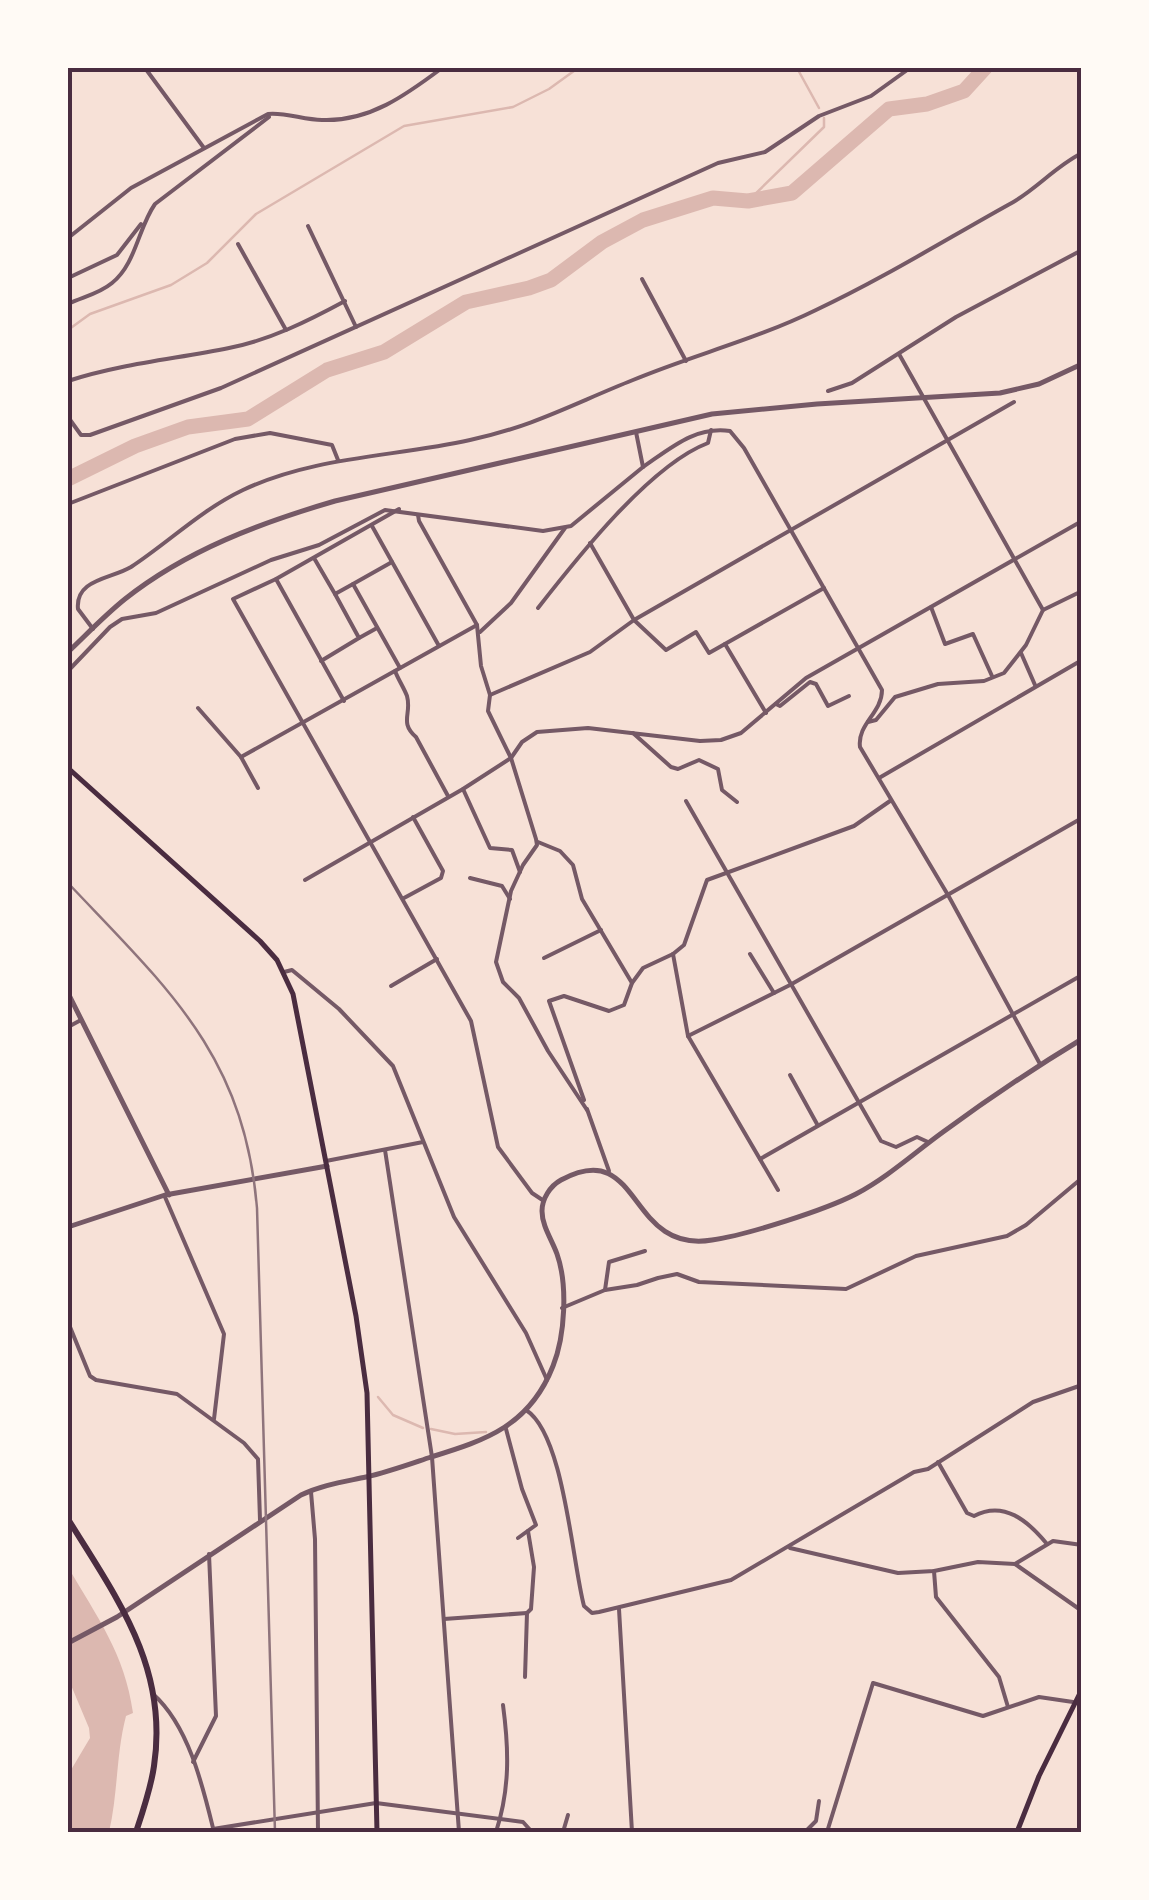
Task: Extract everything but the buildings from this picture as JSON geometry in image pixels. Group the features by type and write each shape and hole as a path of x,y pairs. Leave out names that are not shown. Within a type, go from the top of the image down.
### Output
{"highway":[{"path":"68,1518 126,1612 145,1656 154,1694 156,1732 151,1781 136,1832"}],"main road":[{"path":"68,768 260,941 284,972 298,1013 364,1367 377,1832"},
{"path":"1017,1832 1039,1776 1082,1689"}],"street":[{"path":"145,68 204,148"},
{"path":"68,238 131,188 272,114 321,120 365,114 404,96 442,68"},
{"path":"68,417 81,434 90,436 176,406 718,163 765,152 819,116 871,96 910,68"},
{"path":"68,278 117,255 155,204 272,114"},
{"path":"93,629 78,609 77,600 87,585 124,571 240,491 280,474 338,460 448,445 514,431 632,380 817,310 1018,200 1059,164 1082,153"},
{"path":"68,304 115,281 126,268 144,220"},
{"path":"308,226 356,326"},
{"path":"238,244 286,330"},
{"path":"828,391 852,383 956,317 1082,250"},
{"path":"642,278 686,361"},
{"path":"68,381 106,368 232,348 286,330 345,302"},
{"path":"899,354 1043,610"},
{"path":"68,652 123,601 172,568 274,519 335,501 712,414 1000,393 1039,384 1082,364"},
{"path":"490,695 590,652 634,620 1014,402"},
{"path":"538,608 590,542 669,466 708,442 711,430"},
{"path":"479,633 511,603 565,528 685,439 711,430 730,431 791,530 882,696 882,703 859,740 1040,1064"},
{"path":"636,432 643,467"},
{"path":"68,504 235,438 270,433 325,442 332,445 338,460"},
{"path":"68,671 122,619 156,613 270,560 319,545 374,513 399,509 543,530 565,528"},
{"path":"399,509 276,579 233,598 471,1021 498,1147 532,1193 544,1201"},
{"path":"418,514 477,625 481,666 490,695 488,711 511,758 537,841 510,898 496,962 503,982 519,998 587,1110"},
{"path":"305,880 463,789 511,758 522,742 537,732 588,728 700,741 721,740 741,733 806,678 1082,521"},
{"path":"372,526 439,646"},
{"path":"590,542 634,620 666,650 696,632 709,653 824,588"},
{"path":"314,558 360,638"},
{"path":"336,594 392,562"},
{"path":"276,579 344,701"},
{"path":"354,584 398,670 406,696 408,730 416,737 448,797"},
{"path":"868,722 876,720 895,697 938,684 993,678 1004,673 1021,653 1043,610 1082,591"},
{"path":"932,607 945,644 973,634 993,678"},
{"path":"241,757 477,625"},
{"path":"321,661 378,628"},
{"path":"725,643 766,712"},
{"path":"1021,653 1035,685"},
{"path":"879,778 1082,660"},
{"path":"1075,664 1082,675"},
{"path":"776,704 780,706 810,682 816,684 828,706 849,696"},
{"path":"198,708 241,757 258,788"},
{"path":"633,733 671,767 699,760 718,769 722,790 737,802"},
{"path":"463,789 490,848 512,850 520,874"},
{"path":"609,1171 549,1001 564,996 609,1012 624,1005 643,968 684,946 707,880 854,826 891,800"},
{"path":"686,801 881,1141 889,1146 918,1138 928,1142"},
{"path":"402,900 441,878 443,871 413,818"},
{"path":"688,1036 790,985 1082,818"},
{"path":"537,841 560,852 573,865 582,899 632,983"},
{"path":"470,878 502,886 510,898"},
{"path":"544,958 600,930"},
{"path":"673,954 688,1036 778,1190"},
{"path":"750,954 774,993"},
{"path":"391,986 437,959"},
{"path":"284,972 292,970 315,987 380,1050 402,1083 454,1218 526,1334 546,1380"},
{"path":"760,1159 1082,974"},
{"path":"68,994 167,1195 224,1334 214,1420"},
{"path":"68,1027 81,1020"},
{"path":"68,1642 126,1612 310,1490 487,1440 506,1428 526,1409 546,1380 560,1345 562,1274 544,1222 544,1201 562,1180 593,1170 609,1171 618,1177 644,1214 666,1232 692,1241 711,1240 854,1195 1040,1064 1082,1039"},
{"path":"790,1075 818,1124"},
{"path":"68,1227 167,1195 422,1142"},
{"path":"385,1150 432,1457 459,1832"},
{"path":"562,1308 605,1290 678,1274 699,1282 846,1289 916,1256 1007,1236 1082,1178"},
{"path":"605,1290 609,1262 646,1252"},
{"path":"68,1322 90,1376 177,1394 244,1443 258,1459 260,1524"},
{"path":"526,1409 538,1420 555,1463 584,1606 592,1613 731,1580 900,1480 938,1462 1033,1402 1082,1385"},
{"path":"506,1428 536,1525 518,1538"},
{"path":"938,1462 967,1513 974,1516 984,1510 999,1510 1015,1514 1047,1544"},
{"path":"310,1490 315,1539 318,1832"},
{"path":"525,1677 527,1614 534,1567 528,1531"},
{"path":"1015,1564 1047,1544 1082,1544"},
{"path":"790,1548 885,1571 934,1572 978,1562 1015,1564 1082,1611"},
{"path":"193,1762 216,1716 210,1554"},
{"path":"934,1572 936,1596 999,1677 1008,1707"},
{"path":"618,1608 632,1832"},
{"path":"444,1619 527,1614"},
{"path":"827,1832 872,1682 983,1716 1039,1698 1075,1702"},
{"path":"154,1694 168,1706 193,1762 214,1831 376,1804 523,1822 532,1832"},
{"path":"496,1832 508,1786 509,1748 503,1704"},
{"path":"805,1832 816,1822 819,1801"},
{"path":"562,1832 568,1815"}],"shaded area":[{"path":"68,1567 117,1654 133,1713 126,1716 123,1730 109,1832 68,1832 68,1775 90,1738 68,1678"}],"waterway":[{"path":"68,330 90,314 171,285 207,263 256,214 404,126 513,107 549,89 578,68"},
{"path":"797,68 819,108"},
{"path":"68,479 135,446 188,427 248,419 327,370 384,352 466,302 551,280 602,242 643,220 713,198 748,201 792,193 889,109 927,104 964,91 985,68"},
{"path":"748,201 824,127 824,118"},
{"path":"378,1397 393,1415 423,1428"},
{"path":"431,1429 455,1434 486,1432"}],"railway":[{"path":"68,883 168,991 195,1027 218,1065 236,1107 249,1154 257,1208 275,1832"}]}
